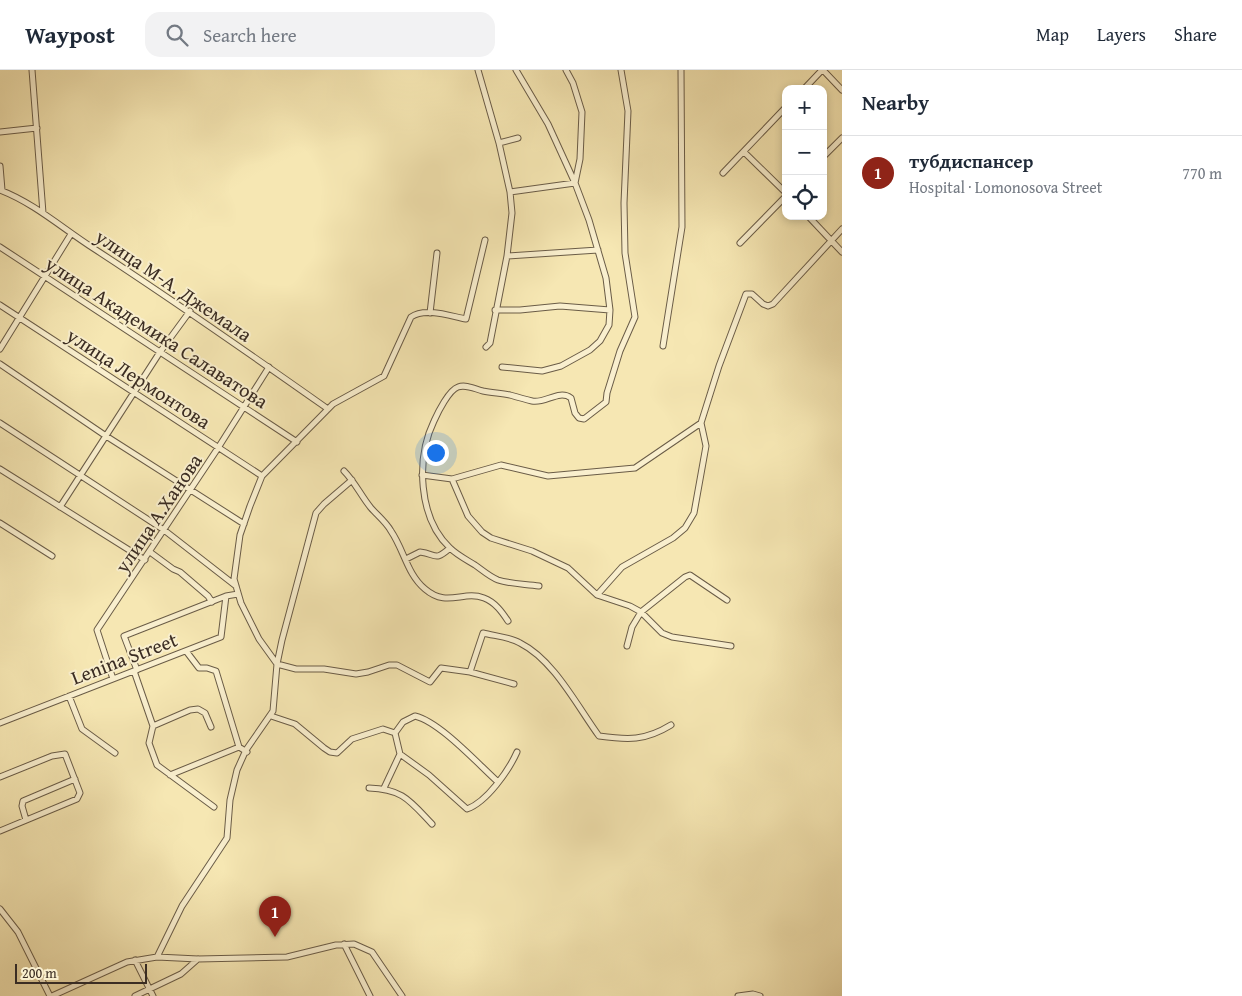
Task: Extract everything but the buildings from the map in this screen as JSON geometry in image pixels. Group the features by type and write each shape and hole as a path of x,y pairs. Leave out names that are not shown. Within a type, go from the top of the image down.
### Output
{"street":[{"path":"32,70 43,213"},
{"path":"478,70 510,192 512,213 507,256 490,343 486,347"},
{"path":"502,366 542,371 561,366 590,350 600,341 609,325 610,310 606,278 575,183 548,124 516,70"},
{"path":"566,70 573,83 582,112 580,159 575,183"},
{"path":"539,586 498,580 450,548 436,531 430,518 422,476 430,428 454,388 466,386 534,402 568,395 571,398 575,413 579,418 584,419 606,402 606,394 620,351 635,317 625,253 624,202 628,112 621,70"},
{"path":"663,346 682,227 681,70"},
{"path":"808,85 822,70 842,90"},
{"path":"723,174 782,112"},
{"path":"0,132 37,128"},
{"path":"498,143 518,138"},
{"path":"827,153 842,138"},
{"path":"744,152 782,191"},
{"path":"0,166 1,190"},
{"path":"510,192 575,183"},
{"name":"улица М-А. Джемала","path":"1,190 43,213 71,234 190,311 328,409"},
{"path":"740,243 782,199"},
{"path":"812,220 842,252"},
{"path":"597,595 622,567 673,538 685,528 694,514 706,446 701,424 719,366 746,294 752,294 768,306 773,304 842,229"},
{"path":"0,349 71,234"},
{"path":"485,240 466,319 430,313 416,314 411,317 384,376 333,404 262,476 240,535 234,579 241,603 259,639 277,664 296,669 324,669 356,674 389,665 397,665 430,682 442,668 470,672 514,684"},
{"name":"улица Академика Салаватова","path":"0,247 297,442"},
{"path":"507,256 598,250"},
{"path":"430,313 437,253"},
{"name":"улица Лермонтова","path":"0,305 262,476"},
{"path":"496,310 560,306 610,310"},
{"path":"60,507 160,352 190,311"},
{"path":"0,364 106,436 244,524"},
{"name":"улица А.Ханова","path":"113,679 97,630 150,552 269,367"},
{"path":"0,423 164,530 236,587"},
{"path":"422,476 452,479 501,465 548,476 634,468 701,424"},
{"path":"0,469 144,560"},
{"path":"344,471 370,507 391,530 406,559 409,570 424,588 431,594 446,598 474,596 484,598 498,607 508,621"},
{"path":"452,479 468,516 482,532 498,541 532,551 568,568 597,595 630,606 641,612 662,633 672,637 731,646"},
{"path":"157,957 182,906 227,838 230,800 237,770 246,752 271,716 277,664 316,513 352,480"},
{"path":"0,523 52,556"},
{"path":"406,559 420,552 437,557 441,556 450,548"},
{"path":"150,552 180,572 208,596 212,602"},
{"path":"627,646 632,627 641,612 684,577 690,575 727,600"},
{"path":"214,807 157,765 149,743 153,726 124,636 226,596 238,594"},
{"name":"Lenina Street","path":"0,723 221,637 226,596"},
{"path":"470,672 483,634 519,641 534,651 560,679 599,736 627,740 657,734 671,725"},
{"path":"186,651 199,668 216,671 240,746 246,752"},
{"path":"69,696 82,728 115,753"},
{"path":"153,726 190,710 198,709 205,713 211,727"},
{"path":"271,716 295,724 330,752 337,752 352,739 383,729 395,733"},
{"path":"384,788 400,754 395,733 403,722 415,716 424,718 441,730 498,782"},
{"path":"170,775 240,746"},
{"path":"400,754 429,775 467,809 491,792 517,752"},
{"path":"0,777 52,756 65,754 80,793 77,799 0,831"},
{"path":"26,820 22,806 23,801 75,779"},
{"path":"369,788 384,788 402,794 432,824"},
{"path":"0,909 18,932 51,996 135,960 157,957 198,960 287,957 344,944 354,944 372,952 402,996"},
{"path":"344,944 370,996"},
{"path":"135,960 152,996"},
{"path":"135,996 181,974 198,960"},
{"path":"738,996 753,994 760,996"}],"place":[{"name":"тубдиспансер","path":"275,937"}]}
